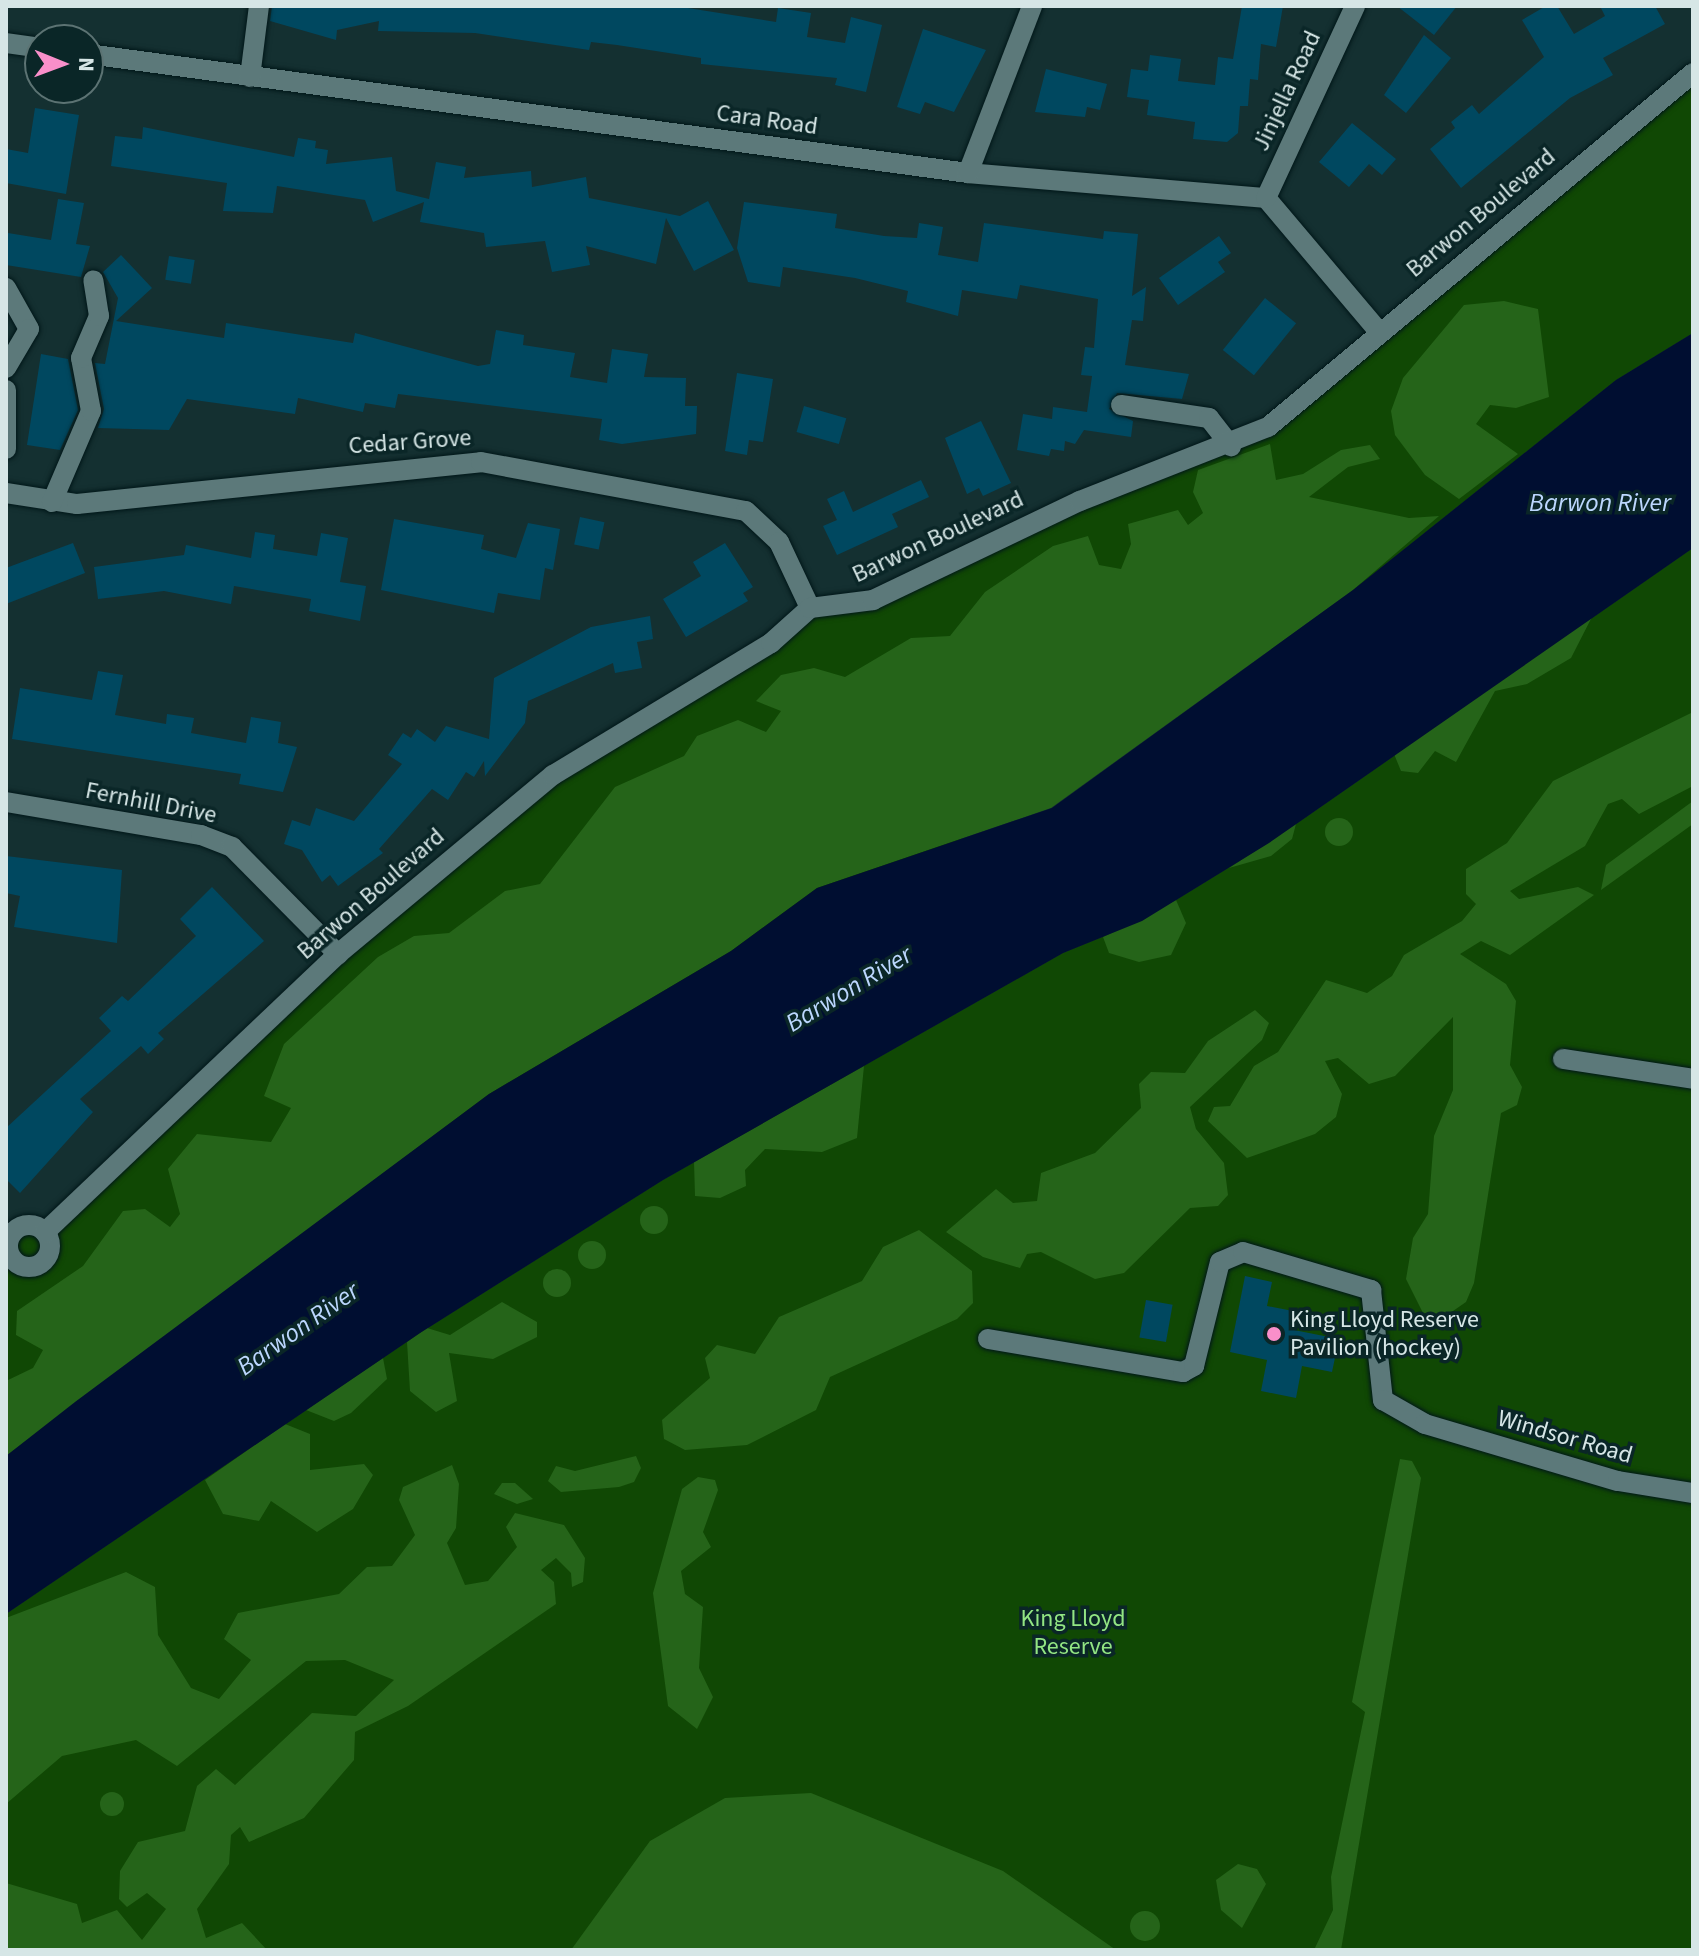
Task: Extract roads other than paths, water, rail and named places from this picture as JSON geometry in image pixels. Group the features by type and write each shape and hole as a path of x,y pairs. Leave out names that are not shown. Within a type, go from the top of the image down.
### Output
{"street":[{"path":"250,77 259,6"},
{"path":"968,173 1032,6"},
{"name":"Jinjella Road","path":"1266,198 1355,6"},
{"name":"Cara Road","path":"104,56 968,173 1266,198"},
{"name":"Barwon Boulevard","path":"45,1232 338,954 553,775 771,643 810,608 873,600 1080,501 1231,446 1268,427 1693,73"},
{"path":"1266,198 1380,333"},
{"path":"52,502 91,411 81,358 99,316 93,280"},
{"path":"6,288 29,329 6,368"},
{"path":"6,390 6,449"},
{"path":"1121,405 1209,418 1231,446"},
{"name":"Cedar Grove","path":"6,493 52,502 481,462 746,511 779,542 810,608"},
{"name":"Fernhill Drive","path":"6,802 232,847 338,954"},
{"path":"1563,1059 1693,1079"},
{"path":"33,1225 45,1232 46,1259 27,1267 10,1265 10,1228 33,1225"},
{"name":"Windsor Road","path":"988,1339 1183,1372 1194,1366 1220,1262 1243,1252 1371,1290 1383,1400 1425,1424 1618,1481 1693,1493"}],"water":[{"name":"Barwon River","path":"1693,333 1693,548 1269,843 1142,921 1063,953 663,1180 420,1333 6,1614 6,1456 75,1402 489,1094 731,951 817,888 1052,808 1353,590 1616,380"}],"place":[{"name":"King Lloyd Reserve Pavilion (hockey)","path":"1274,1334"}],"park label":[{"name":"King Lloyd Reserve","path":"1073,1633"}]}
